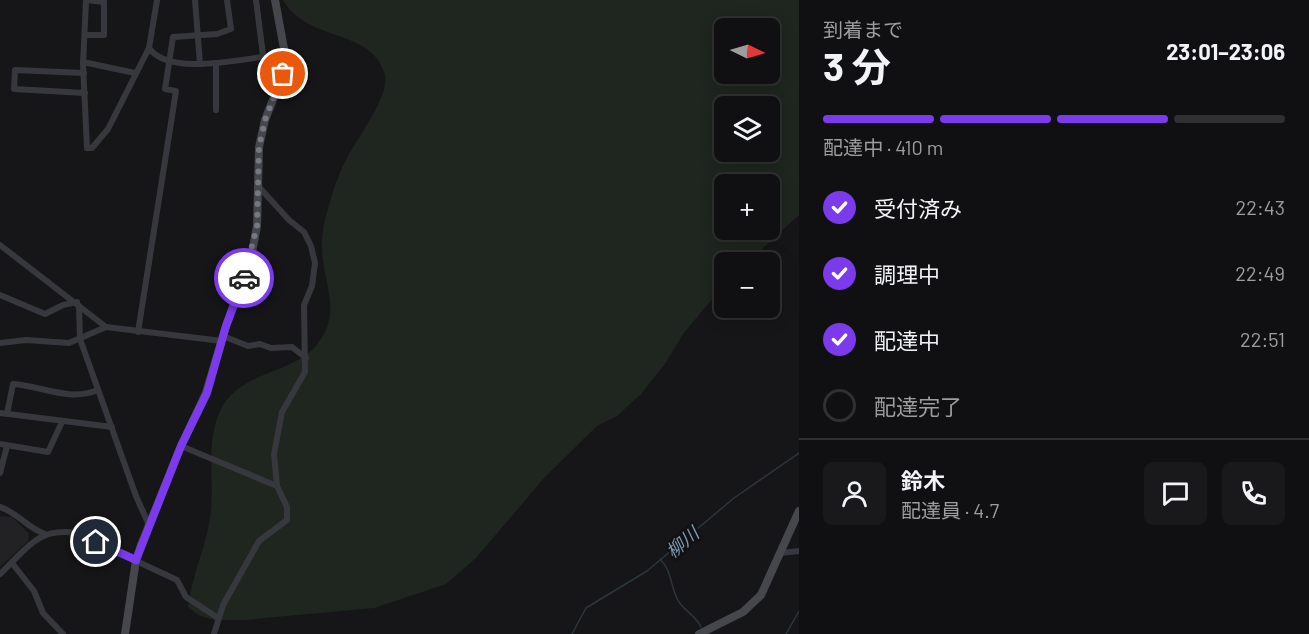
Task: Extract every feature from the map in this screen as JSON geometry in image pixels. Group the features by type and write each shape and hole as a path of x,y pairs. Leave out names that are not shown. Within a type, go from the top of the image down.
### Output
{"main road":[{"path":"125,634 136,560 181,446 207,393 222,338 251,258 257,226 260,187 259,147 265,120 283,74 285,54 275,0"},
{"path":"701,634 751,607 761,596 799,511"}],"street":[{"path":"85,34 104,35 104,2 86,0 83,62 87,148 92,148 108,129 149,48 157,0"},
{"path":"195,0 200,64"},
{"path":"138,332 176,91 165,89 173,37 217,34 231,29 227,0"},
{"path":"256,0 263,55"},
{"path":"149,48 176,65 216,64 263,55 285,54"},
{"path":"83,62 135,73"},
{"path":"216,64 216,110"},
{"path":"84,74 15,70 14,89 85,93"},
{"path":"214,634 218,618 259,541 287,520 287,507 277,486 274,454 276,431 282,412 305,372 306,358 302,320 304,305 314,277 315,263 311,246 304,232 260,187"},
{"path":"0,245 106,327"},
{"path":"0,296 45,314 63,305 78,304"},
{"path":"78,304 80,337 111,427 149,525"},
{"path":"0,343 26,340 69,343 106,327 138,332 222,338 248,346 260,344 271,348 292,347 306,358"},
{"path":"98,390 85,395 57,394 29,385 13,384 3,413 111,427"},
{"path":"0,473 3,445 48,452 63,422"},
{"path":"181,446 277,486"},
{"path":"0,507 12,511 25,524 45,534"},
{"path":"0,574 45,534 62,531 76,533 177,580 186,597 218,618"},
{"path":"780,553 799,551"},
{"path":"12,563 34,591 43,613 63,634"}],"shaded area":[{"path":"283,0 799,0 799,215 780,233 780,174 714,174 714,240 772,240 759,252 714,252 714,297 683,334 665,364 641,394 617,416 597,426 545,477 476,558 446,584 374,608 244,620 214,620 198,615 188,607 211,510 212,447 216,423 229,397 255,379 299,360 311,351 327,328 330,307 322,251 325,220 342,168 376,108 385,85 385,75 378,60 367,49 307,23 294,14"},
{"path":"0,516 12,517 29,534 28,541 0,567"}],"waterway":[{"name":"柳川","path":"572,634 586,608 647,571 734,498 799,453"},
{"path":"660,559 667,569 679,602 701,627"},
{"path":"786,634 799,611"}],"way so far":[{"path":"244,278 251,258 257,226 260,187 259,147 265,120 283,74"}],"route":[{"path":"96,542 136,560 181,446 207,393 226,326 244,278"}]}
